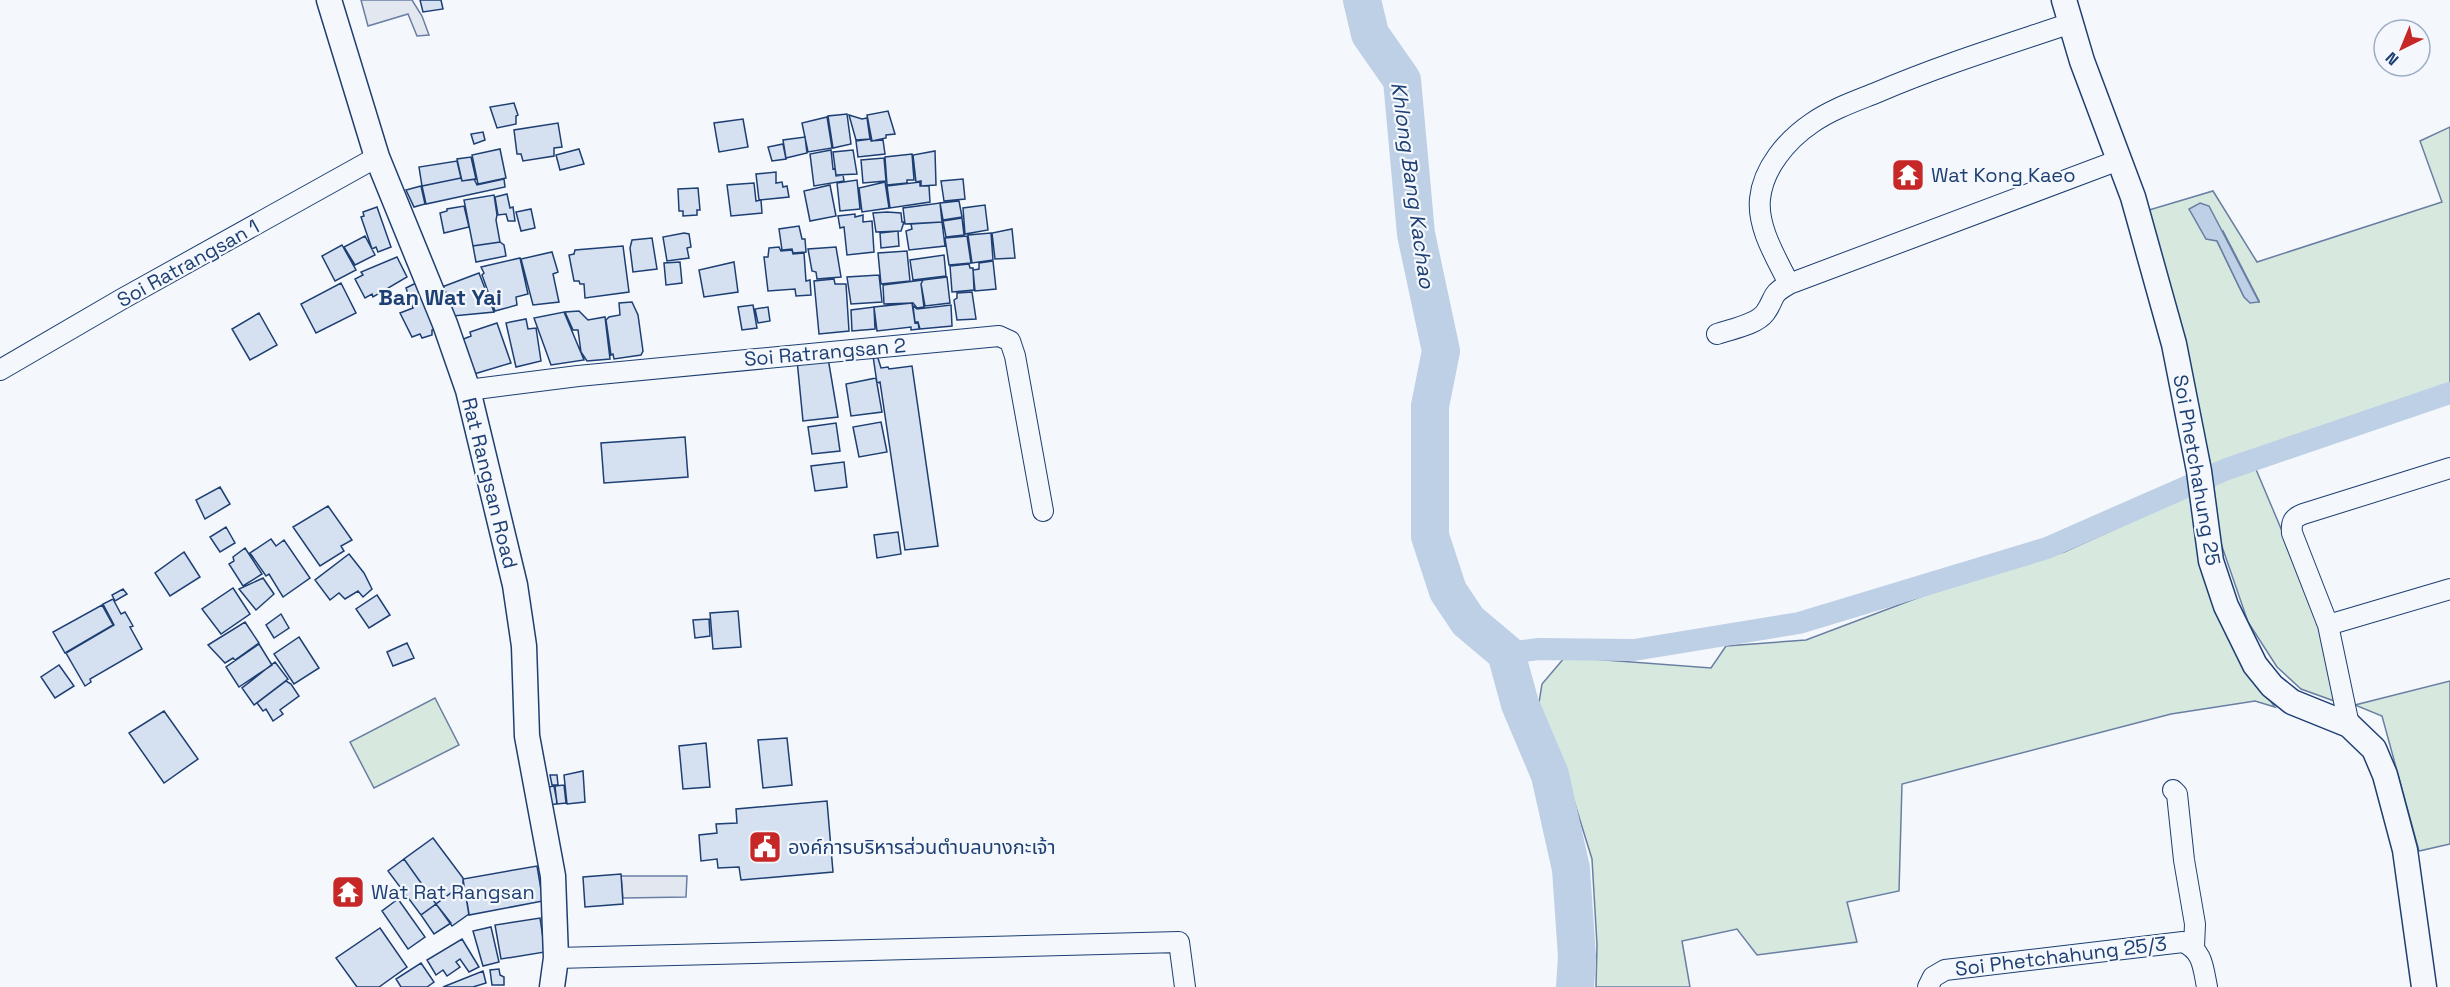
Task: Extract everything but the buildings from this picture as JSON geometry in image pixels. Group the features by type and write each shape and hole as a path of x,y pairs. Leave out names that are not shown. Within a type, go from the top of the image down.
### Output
{"street":[{"name":"Rat Rangsan Road","path":"329,0 377,157 445,324 468,390 515,585 524,646 527,736 553,876 556,958 552,987"},
{"name":"Soi Phetchahung 25","path":"2067,11 2082,61 2133,197 2174,344 2199,471 2211,561 2226,606 2255,665 2272,686 2292,702 2349,725 2374,749 2385,775 2405,850 2424,987"},
{"path":"1789,284 1763,227 1760,200 1767,171 1792,139 1813,122 2067,11"},
{"name":"Soi Ratrangsan 1","path":"0,370 122,299 377,157"},
{"path":"1717,334 1752,322 1765,314 1776,291 1789,284 2119,160"},
{"name":"Soi Ratrangsan 2","path":"468,390 589,374 999,336 1010,341 1015,356 1043,511"},
{"path":"2349,725 2328,625 2292,533 2291,523 2294,518 2450,468"},
{"path":"2328,625 2450,589"},
{"path":"2173,790 2177,794 2184,860 2195,924 2194,947"},
{"path":"556,958 1179,942 1185,987"},
{"name":"Soi Phetchahung 25/3","path":"1928,987 1933,976 1945,970 2183,942 2194,947 2202,958 2207,987"}],"shaded area":[{"path":"361,0 412,0 422,16 429,35 417,36 408,14 368,26"},
{"path":"2450,127 2450,388 2211,466 2149,210 2213,191 2257,262 2442,202 2420,141","holes":["2223,231 2259,301 2244,297 2217,241"]},
{"path":"2252,460 2315,609 2337,702 2301,689 2277,667 2248,622 2206,500 2216,483"},
{"path":"2190,495 2197,541 2241,662 2275,707 2255,701 2171,714 1902,784 1899,891 1847,902 1857,942 1757,955 1737,929 1682,941 1690,987 1596,987 1597,945 1592,859 1570,788 1538,709 1542,684 1565,657 1711,668 1726,646 1806,640 1941,589 2064,552"},
{"path":"2450,681 2450,844 2419,851 2382,716 2355,705"},
{"path":"435,698 459,745 374,788 350,742"},
{"path":"621,876 687,876 686,897 623,898"}],"water":[{"path":"2200,203 2209,206 2259,302 2250,303 2244,297 2217,241 2206,239 2189,209"}],"waterway":[{"name":"Khlong Bang Kachao","path":"1362,0 1370,34 1402,80 1416,234 1441,351 1430,406 1430,536 1448,591 1468,621 1506,653 1520,704 1550,775 1571,869 1577,957 1575,987"},
{"path":"1506,653 1539,649 1634,650 1799,623 2047,548 2227,469 2450,393"}],"place":[{"name":"Wat Kong Kaeo","path":"1908,175"},
{"name":"องค์การบริหารส่วนตำบลบางกะเจ้า","path":"765,847"},
{"name":"Wat Rat Rangsan","path":"348,892"}],"district":[{"name":"Ban Wat Yai","path":"440,297"}]}
